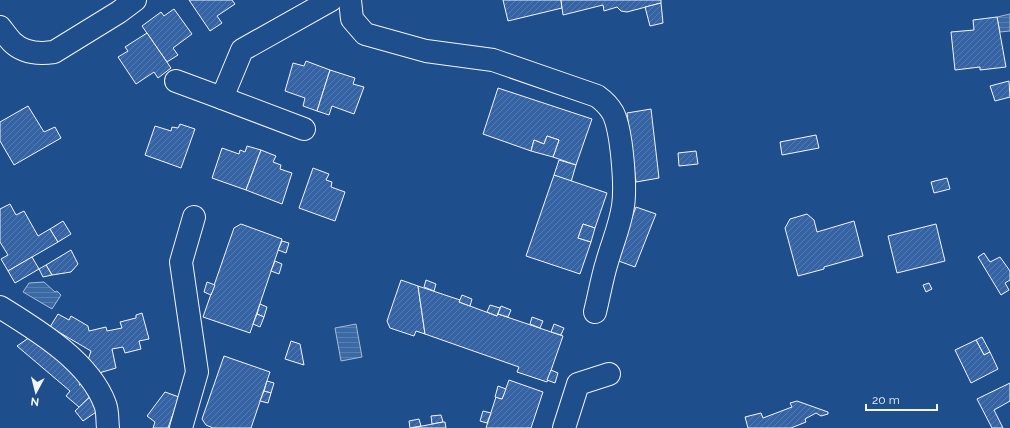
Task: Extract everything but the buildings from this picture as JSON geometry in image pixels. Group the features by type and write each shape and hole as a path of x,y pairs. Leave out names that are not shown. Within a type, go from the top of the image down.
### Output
{"street":[{"path":"0,27 13,43 22,48 32,52 54,52 119,12 134,0"},
{"path":"222,98 242,50 330,0"},
{"path":"350,0 352,19 365,34 426,51 494,60 597,96 608,104 614,114 620,131 624,184 623,206 595,312"},
{"path":"176,81 304,129"},
{"path":"181,428 197,372 181,262 194,217"},
{"path":"0,307 34,328 64,351 88,373 105,404 108,428"},
{"path":"564,428 578,384 609,374"}],"water":[{"path":"1010,14 1010,31 1000,32 997,17"},
{"path":"44,282 55,292 57,291 61,295 52,309 23,292 29,283"},
{"path":"356,324 362,357 341,361 335,328"}]}
